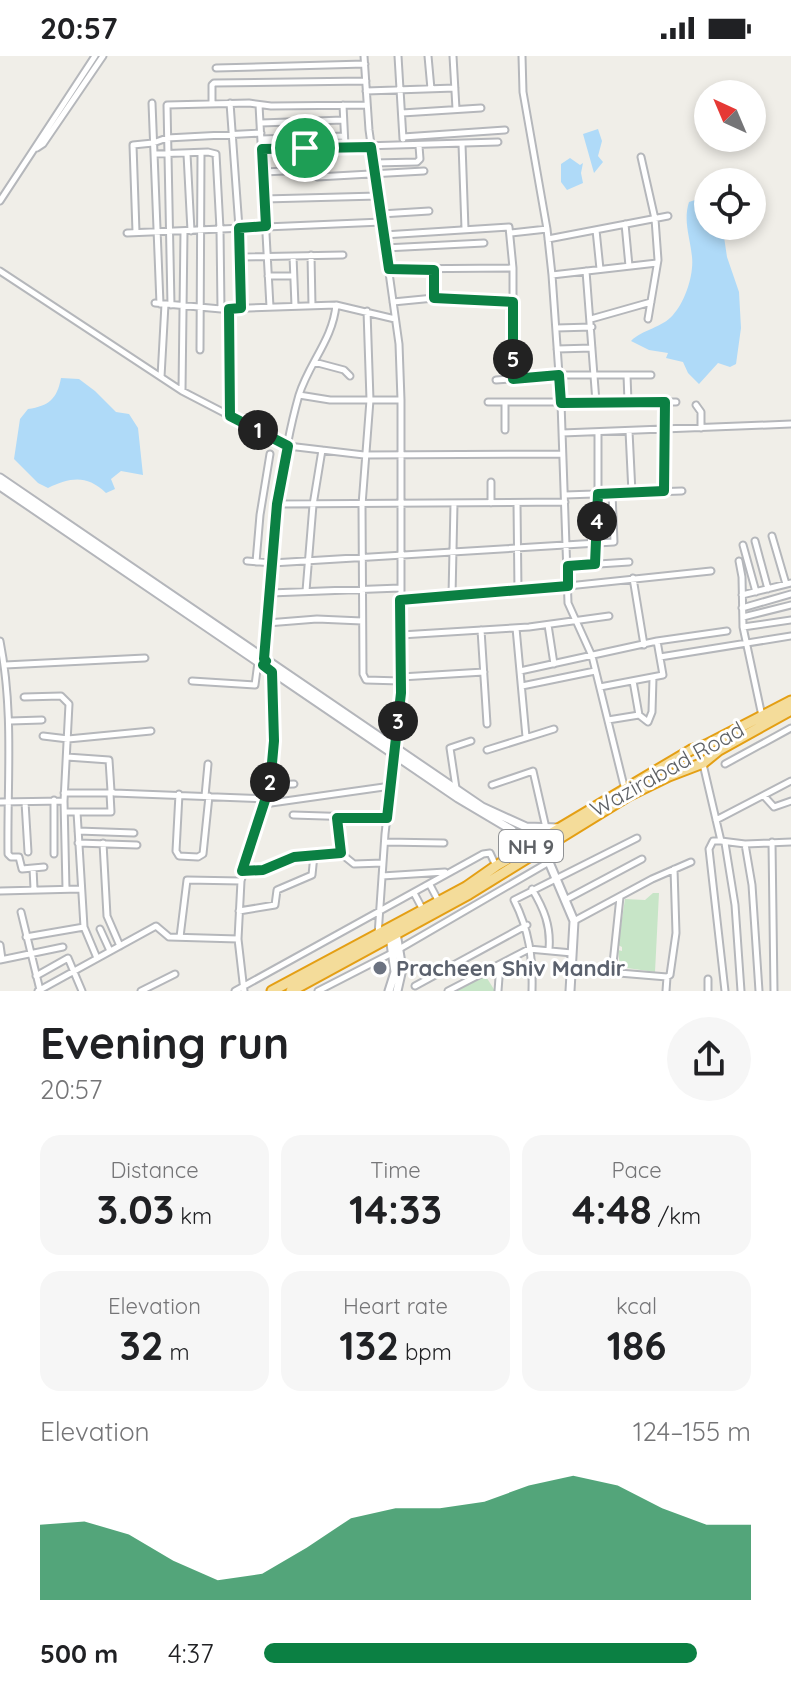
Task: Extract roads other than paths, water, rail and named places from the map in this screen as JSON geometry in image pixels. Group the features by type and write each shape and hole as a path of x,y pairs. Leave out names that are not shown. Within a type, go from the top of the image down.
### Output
{"highway":[{"name":"Wazirabad Road","path":"263,991 274,984 294,987 691,750 791,701"},
{"name":"Wazirabad Road","path":"272,991 294,987 469,894 628,796 703,763 719,750 791,710"},
{"path":"679,772 693,760 687,756 680,758"}],"main road":[{"path":"0,478 274,670 491,819 515,832 519,842 515,855"},
{"path":"0,486 120,564"},
{"path":"395,752 482,807 515,823 561,828"},
{"path":"543,848 574,921 570,991"},
{"path":"393,935 402,969 397,991"},
{"path":"389,991 397,950"}],"street":[{"path":"0,201 95,56"},
{"path":"36,148 43,144 103,56"},
{"path":"364,56 371,147 393,302 401,400 401,679 378,935"},
{"path":"398,56 404,146"},
{"path":"428,56 431,89"},
{"path":"453,56 456,109"},
{"path":"522,56 523,92 552,275 561,403 568,603 592,656 625,790"},
{"path":"216,68 365,64"},
{"path":"212,104 214,83 366,81"},
{"path":"366,91 455,88"},
{"path":"152,103 163,304"},
{"path":"230,103 241,308"},
{"path":"161,378 169,231 166,108 169,104 367,105"},
{"path":"259,105 270,307"},
{"path":"343,105 345,146"},
{"path":"402,113 481,108"},
{"path":"152,121 166,120"},
{"path":"261,123 343,120"},
{"path":"403,137 505,130"},
{"path":"136,232 133,145 167,138 232,133 344,136"},
{"path":"262,149 498,142"},
{"path":"462,144 465,229"},
{"path":"374,163 417,162 420,159 419,146"},
{"path":"263,172 308,170 310,148"},
{"path":"154,154 216,154 221,309"},
{"path":"182,391 188,231 187,154"},
{"path":"200,350 201,155"},
{"path":"641,157 655,219 657,263 648,319"},
{"path":"317,177 424,171"},
{"path":"264,199 378,196"},
{"path":"381,214 429,211"},
{"path":"548,239 668,216"},
{"path":"127,233 382,222"},
{"path":"625,224 629,266"},
{"path":"384,235 506,226 511,233 513,268 513,379"},
{"path":"511,233 547,229"},
{"path":"596,230 600,269"},
{"path":"437,232 438,245"},
{"path":"385,248 484,243"},
{"path":"311,255 312,306"},
{"path":"240,257 343,255"},
{"path":"293,256 295,306"},
{"path":"552,275 657,263"},
{"path":"389,269 513,268"},
{"path":"434,270 434,298"},
{"path":"0,271 182,391 288,446 364,455 562,454"},
{"path":"586,271 596,402"},
{"path":"268,276 293,276"},
{"path":"393,302 434,298 513,302"},
{"path":"591,319 651,302"},
{"path":"163,304 221,309 336,305 395,319"},
{"path":"192,681 255,685 263,662 277,504 288,446 299,395 333,325 336,305"},
{"path":"229,309 230,416"},
{"path":"367,311 370,400 362,505 364,678 401,679 484,672"},
{"path":"556,328 592,327"},
{"path":"557,349 593,348"},
{"path":"314,362 344,370 350,376"},
{"path":"496,380 559,375 651,375"},
{"path":"627,375 628,402"},
{"path":"299,395 324,400 401,400"},
{"path":"488,402 676,402"},
{"path":"505,402 505,430"},
{"path":"664,491 665,402"},
{"path":"696,405 701,412 701,428"},
{"path":"562,433 791,424"},
{"path":"629,431 632,493"},
{"path":"595,564 598,432"},
{"path":"306,591 313,505 322,450"},
{"path":"256,562 270,454"},
{"path":"491,482 491,503"},
{"path":"277,504 517,503 598,494 682,491"},
{"path":"247,561 272,563 453,553 615,540 612,493"},
{"path":"517,503 518,591"},
{"path":"452,596 454,504"},
{"path":"742,595 788,583 772,536"},
{"path":"755,541 768,589"},
{"path":"743,545 756,592"},
{"path":"739,561 743,627 762,717"},
{"path":"568,566 629,562"},
{"path":"400,600 711,571"},
{"path":"633,578 644,645"},
{"path":"270,593 400,588"},
{"path":"742,608 791,594"},
{"path":"743,617 791,605"},
{"path":"401,635 516,628 609,616"},
{"path":"267,623 317,619 362,621"},
{"path":"743,627 791,620"},
{"path":"548,625 554,664"},
{"path":"516,628 526,737"},
{"path":"481,630 487,724"},
{"path":"520,671 657,641 727,631"},
{"path":"660,657 791,636"},
{"path":"0,641 10,721 9,856 19,857 22,869 44,867"},
{"path":"600,687 663,675 657,641"},
{"path":"5,665 145,658"},
{"path":"244,988 238,939 241,881 270,785 274,741 274,670"},
{"path":"522,686 595,671"},
{"path":"633,681 639,715 648,722 651,718 653,677"},
{"path":"24,697 64,697 70,708 64,793 66,889"},
{"path":"608,720 639,715"},
{"path":"10,721 42,720"},
{"path":"725,764 791,728"},
{"path":"487,750 554,729"},
{"path":"43,736 68,739 151,731"},
{"path":"457,789 450,748 471,741"},
{"path":"65,812 111,812 109,760 67,757"},
{"path":"703,763 735,905 741,991"},
{"path":"179,794 176,851 179,856 198,857 203,854 208,764"},
{"path":"492,785 533,771 546,828"},
{"path":"716,820 791,781"},
{"path":"270,785 294,784"},
{"path":"64,793 179,794 265,802 391,786"},
{"path":"764,796 774,807 791,801"},
{"path":"54,800 54,854"},
{"path":"0,802 64,801"},
{"path":"25,802 28,852"},
{"path":"77,812 84,927 97,958"},
{"path":"293,815 387,818"},
{"path":"337,818 341,853 354,864 383,863"},
{"path":"78,831 134,833"},
{"path":"532,991 530,936 514,900 637,838"},
{"path":"725,991 709,849 713,841 745,844 791,842"},
{"path":"385,842 444,843"},
{"path":"772,842 774,991"},
{"path":"78,843 137,845"},
{"path":"103,843 107,916 120,946"},
{"path":"745,844 752,885 759,991"},
{"path":"54,845 65,846"},
{"path":"242,871 259,871 291,858 341,853"},
{"path":"235,991 483,854 490,853 496,866"},
{"path":"239,911 275,905 277,890 312,875 314,855"},
{"path":"565,900 642,859"},
{"path":"318,991 397,950 549,862"},
{"path":"574,921 691,862"},
{"path":"33,868 34,889"},
{"path":"666,991 667,977 672,972 676,933 674,869"},
{"path":"382,876 445,872"},
{"path":"180,937 187,880 241,881"},
{"path":"430,885 439,902"},
{"path":"0,891 80,889"},
{"path":"532,889 548,919 549,949"},
{"path":"414,893 423,910"},
{"path":"612,973 620,896"},
{"path":"21,912 39,990 156,926 167,937 238,939"},
{"path":"415,986 527,925"},
{"path":"26,937 84,927"},
{"path":"100,929 110,951"},
{"path":"0,945 1,960 63,947"},
{"path":"448,991 529,949 573,953"},
{"path":"36,976 68,958 82,991"},
{"path":"498,991 500,963"},
{"path":"571,969 667,977"},
{"path":"141,991 175,974"},
{"path":"708,979 708,991"}],"water":[{"path":"598,129 602,141 598,156 603,162 594,173 583,134"},
{"path":"570,158 580,165 583,163 583,183 567,190 561,182 561,164"},
{"path":"694,200 694,240 724,240 739,292 741,328 736,364 730,367 718,363 699,384 688,373 683,362 666,358 668,353 649,350 631,341 669,319 685,296 692,264 687,222 689,202"},
{"path":"61,378 79,379 116,412 129,414 138,428 143,475 121,471 111,479 115,489 106,493 85,480 64,482 48,488 38,483 14,459 20,419 28,409 51,400"}],"place":[{"name":"Pracheen Shiv Mandir","path":"380,968"}]}
